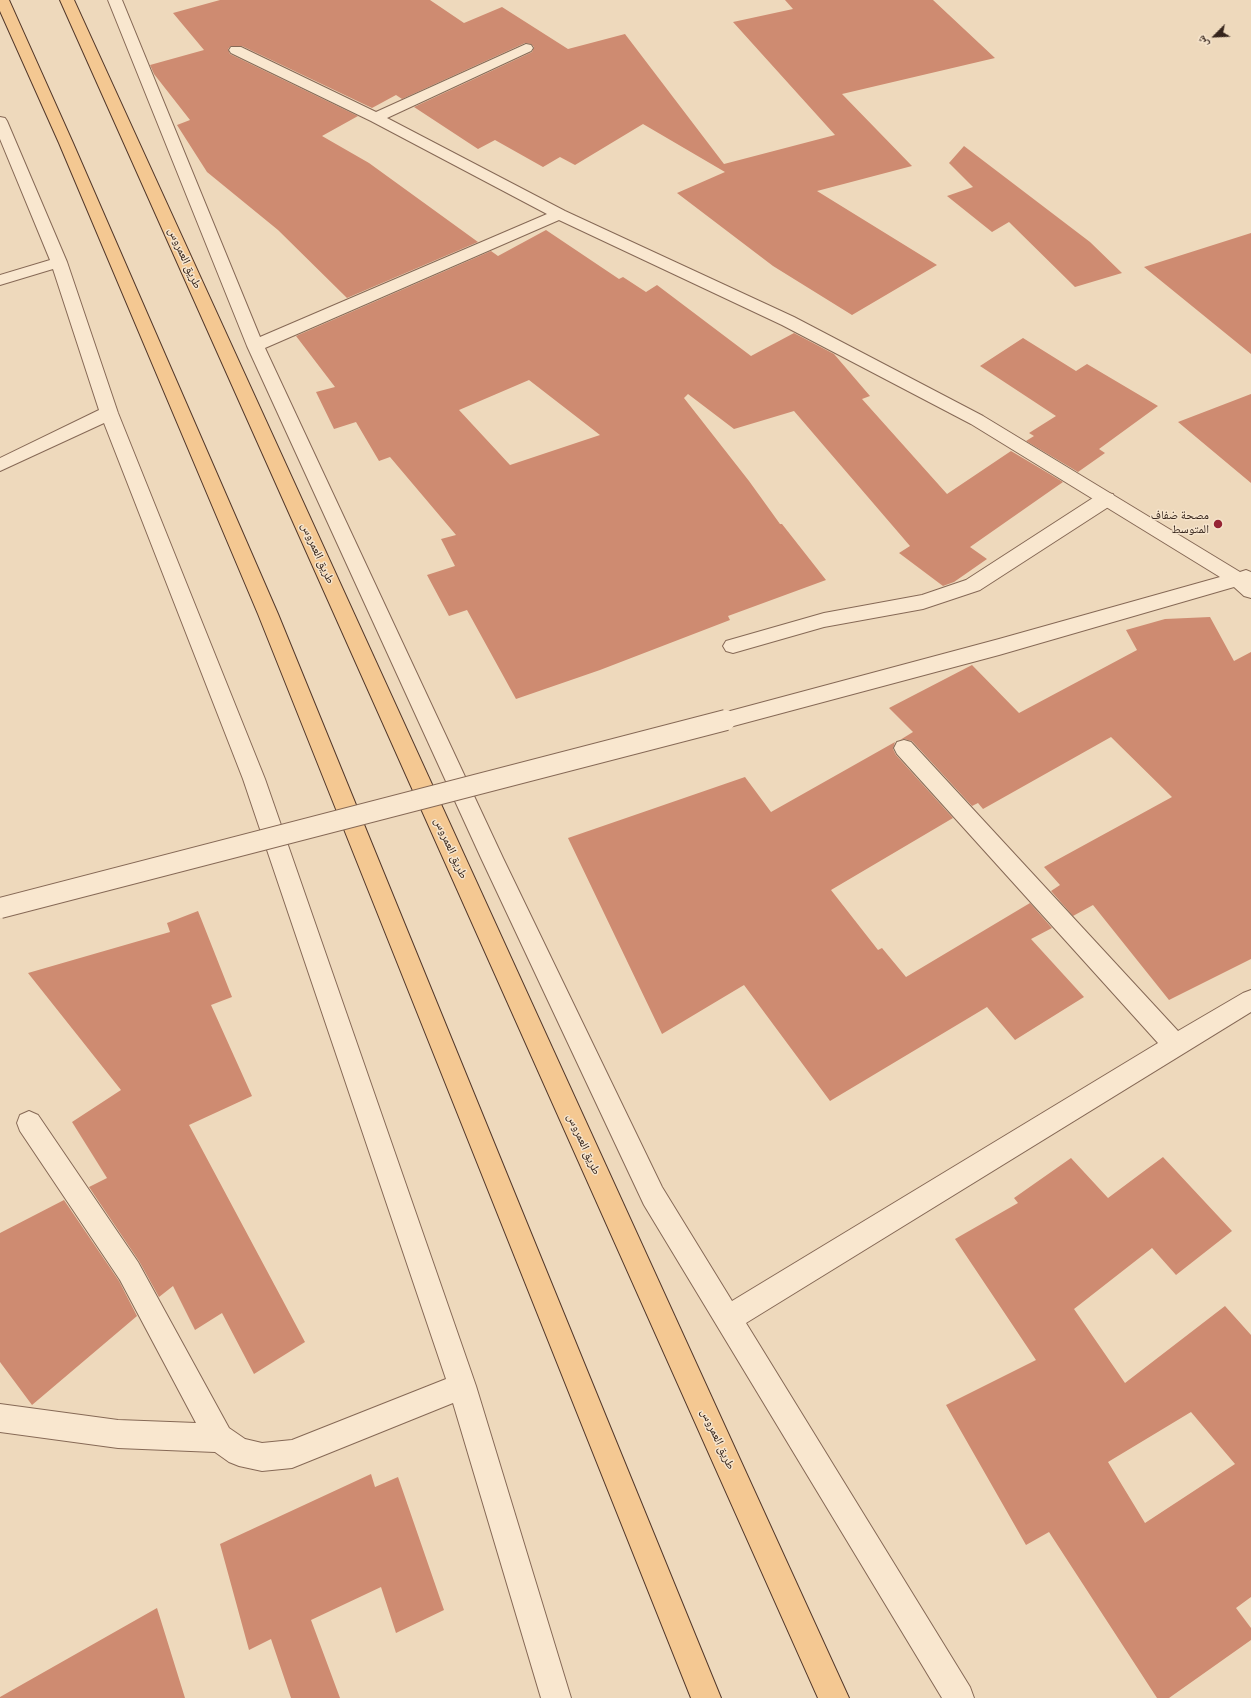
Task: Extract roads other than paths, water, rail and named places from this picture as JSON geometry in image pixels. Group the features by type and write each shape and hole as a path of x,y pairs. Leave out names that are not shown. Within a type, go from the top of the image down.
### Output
{"main road":[{"path":"2,0 72,158 268,614 706,1698"},
{"name":"طريق العمروس","path":"67,0 834,1698"}],"street":[{"path":"115,0 255,346 598,1084 653,1196 959,1698"},
{"path":"376,118 526,48"},
{"path":"236,50 376,118 559,214 788,321 977,420 1246,582"},
{"path":"0,121 59,262 109,413 254,779 462,1386 556,1698"},
{"path":"255,346 559,214"},
{"path":"0,280 59,262"},
{"path":"0,465 109,413"},
{"path":"734,646 824,620 923,602 973,585 1106,499"},
{"path":"0,908 726,720 1006,644 1246,582"},
{"path":"904,748 1175,1045"},
{"path":"728,1319 1251,1000"},
{"path":"30,1123 129,1271 219,1438 239,1452 262,1457 292,1454 462,1386"},
{"path":"0,1418 118,1434 219,1438"}],"place":[{"name":"مصحة ضفاف المتوسط","path":"1218,524"}]}
